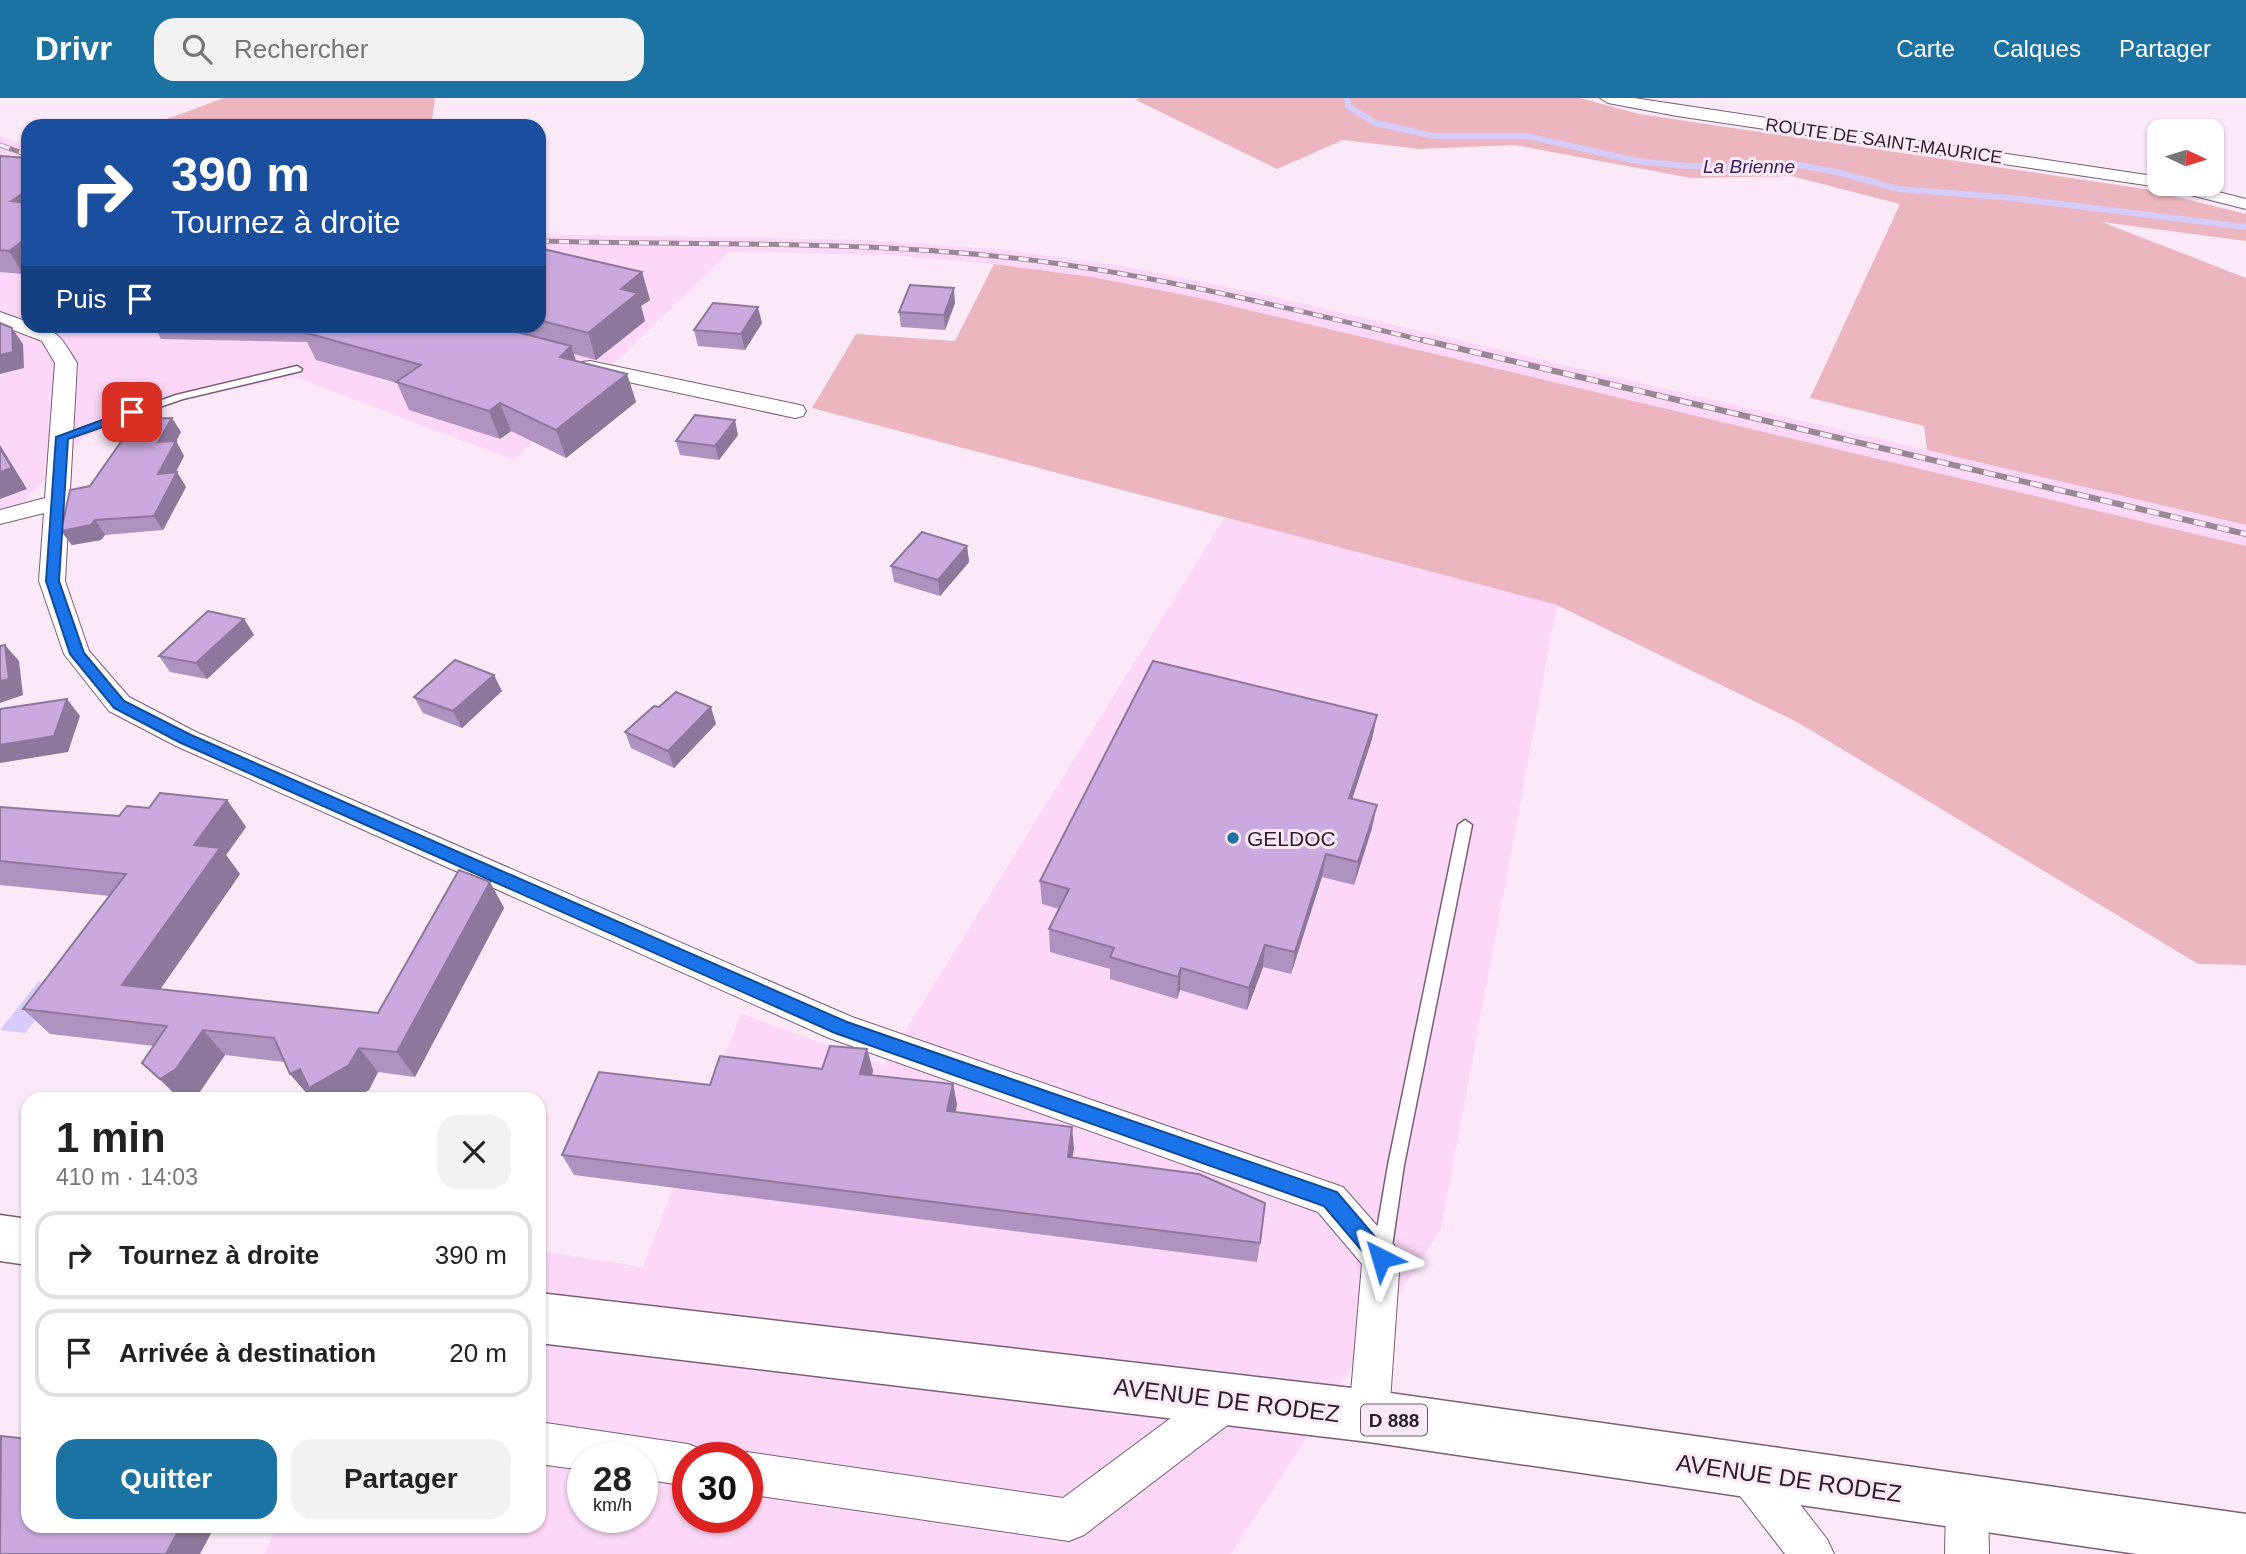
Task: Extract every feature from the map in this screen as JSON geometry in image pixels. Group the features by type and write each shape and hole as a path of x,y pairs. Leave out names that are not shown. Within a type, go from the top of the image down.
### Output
{"main road":[{"name":"AVENUE DE RODEZ","path":"546,1319 1369,1416 2246,1542"}],"street":[{"name":"ROUTE DE SAINT-MAURICE","path":"1608,98 1677,111 2147,181"},
{"path":"2214,196 2246,204"},
{"path":"0,316 21,312"},
{"path":"0,316 21,325"},
{"path":"40,333 50,337 66,363 52,581 77,654 119,704 199,745 841,1028 1330,1199 1381,1258 1369,1416"},
{"path":"575,363 795,411"},
{"path":"0,517 59,502"},
{"path":"763,1475 1069,1520 1228,1400"},
{"path":"546,1444 567,1447"},
{"path":"1748,1472 1812,1554"},
{"path":"1967,1504 1967,1554"}],"lane":[{"path":"62,437 180,397 297,369"},
{"path":"1381,1258 1396,1165 1465,825"}],"shaded area":[{"path":"224,98 435,98 432,119 167,119"},
{"path":"1580,98 1639,114 2145,189 2147,196 2173,196 2246,214 2246,241 2102,222 2246,278 2246,525 1927,450 1924,426 1810,398 1900,204 1791,176 1691,178 1515,145 1420,149 1343,140 1277,169 1136,100"},
{"path":"0,136 21,144 21,333 546,333 546,234 865,240 1007,250 1128,267 1274,297 2246,525 2246,546 1190,296 1092,277 994,264 891,255 729,252 514,460 295,377 178,401 84,437 7,519 0,522"},
{"path":"994,264 1092,277 1190,296 2246,546 2246,965 2198,964 1797,722 1557,605 812,408 856,334 955,341"},
{"path":"1225,517 1557,605 1441,1229 1231,1554 264,1554 274,1533 546,1533 546,1252 643,1267 741,1014 884,1065"},
{"path":"38,982 63,985 25,1033 0,1030"}],"building":[{"path":"0,156 21,158 21,195 11,201 21,202 21,242 9,251 0,250"},
{"path":"546,250 642,272 621,289 638,293 588,333 546,322"},
{"path":"910,285 954,288 944,315 899,312"},
{"path":"713,303 758,307 741,334 694,330"},
{"path":"0,323 12,328 13,352 0,355"},
{"path":"307,333 521,333 571,346 560,357 627,374 556,430 500,403 489,411 396,382 421,365"},
{"path":"695,415 735,420 715,446 676,441"},
{"path":"172,418 158,442 176,441 158,474 177,472 154,516 95,520 91,525 61,531 70,490 90,486 137,419"},
{"path":"0,448 12,468 0,472"},
{"path":"922,532 967,546 938,580 891,566"},
{"path":"208,611 244,619 196,663 159,656"},
{"path":"5,645 9,679 0,681 0,646"},
{"path":"455,660 494,675 453,711 414,697"},
{"path":"1153,661 1377,715 1349,798 1377,805 1358,862 1326,854 1295,952 1265,945 1249,988 1181,968 1178,977 1110,957 1114,948 1049,929 1069,889 1040,881"},
{"path":"676,692 711,707 668,751 625,732 654,706 659,707"},
{"path":"67,699 54,736 0,745 0,709"},
{"path":"160,793 227,800 194,845 220,848 122,985 378,1013 459,870 490,882 397,1052 359,1048 349,1065 309,1088 300,1069 290,1074 274,1038 203,1030 176,1069 160,1079 142,1063 167,1026 23,1009 126,874 0,861 0,807 119,816 127,806 149,808"},
{"path":"830,1046 867,1049 860,1074 953,1084 947,1111 1072,1127 1068,1157 1199,1174 1265,1203 1260,1243 562,1155 599,1072 710,1085 720,1056 822,1069"},
{"path":"1,1436 21,1438 21,1533 177,1533 166,1554 0,1554"}],"waterway":[{"name":"La Brienne","path":"1347,98 1348,106 1375,123 1434,136 1527,136 1637,161 1688,166 1799,165 1841,173 1898,189 2013,198 2246,227"}],"railway":[{"path":"0,145 21,152"},
{"path":"546,241 873,247 1040,261 1153,279 1430,342"},
{"path":"1423,340 2246,534"}],"place":[{"name":"GELDOC","path":"1233,838"}],"route":[{"path":"132,412 62,437 52,581 77,654 119,704 186,739 841,1028 1330,1199 1381,1258"}]}
